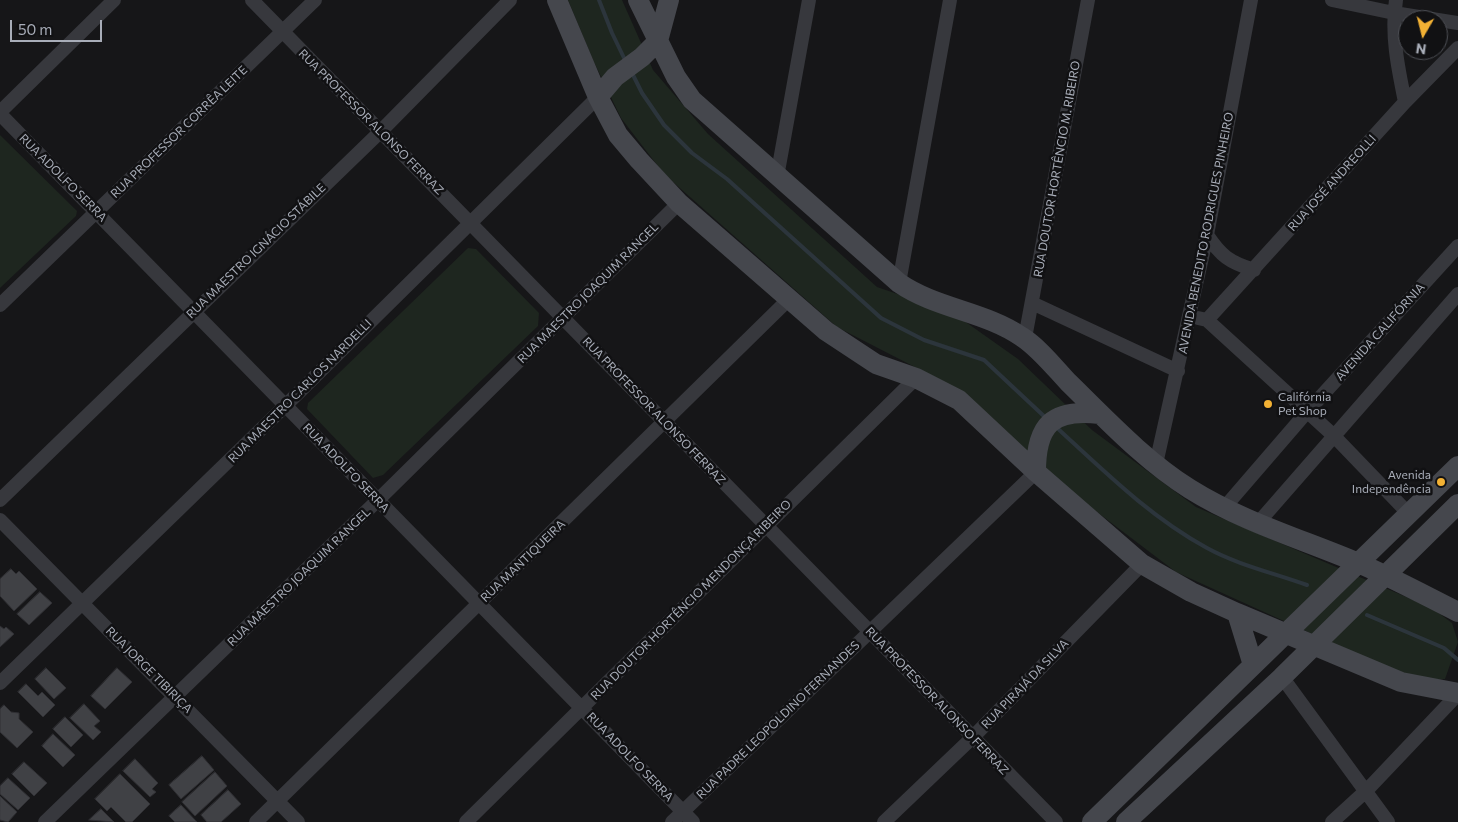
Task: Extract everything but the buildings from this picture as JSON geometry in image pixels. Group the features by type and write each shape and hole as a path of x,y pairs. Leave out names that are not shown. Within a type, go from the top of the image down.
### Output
{"street":[{"path":"0,113 114,0"},
{"name":"RUA PROFESSOR ALONSO FERRAZ","path":"252,0 1056,822"},
{"name":"RUA PROFESSOR CORRÊA LEITE","path":"0,305 315,0"},
{"name":"RUA MAESTRO IGNÁCIO STÁBILE","path":"0,500 380,131 510,0"},
{"path":"557,0 598,97 618,135 638,160 678,203 789,299 849,347 876,364 916,378 959,400 1036,472 1142,564 1191,592 1285,634 1401,682 1458,694"},
{"path":"638,0 676,77 692,100 898,283 915,294 938,304 972,312 1002,324 1025,338 1100,414 1156,464 1189,489 1224,508 1258,523 1358,563 1458,612"},
{"path":"598,97 615,77 642,57 658,41 669,0"},
{"path":"777,177 808,0"},
{"path":"898,283 950,0"},
{"name":"RUA DOUTOR HORTÊNCIO M. RIBEIRO","path":"1025,338 1088,0"},
{"name":"AVENIDA BENEDITO RODRIGUES PINHEIRO","path":"1156,464 1207,235 1251,0"},
{"path":"1332,0 1395,7 1458,23"},
{"path":"1395,7 1397,66 1405,102"},
{"name":"RUA JOSÉ ANDREOLLI","path":"1207,320 1405,102 1458,48"},
{"name":"RUA MAESTRO CARLOS NARDELLI","path":"0,683 285,406 598,97"},
{"name":"RUA ADOLFO SERRA","path":"0,113 693,822"},
{"name":"RUA MAESTRO JOAQUIM RANGEL","path":"45,822 378,500 678,203"},
{"path":"1207,235 1219,253 1234,264 1254,270"},
{"name":"AVENIDA CALIFÓRNIA","path":"1224,508 1306,413 1458,246"},
{"path":"1258,523 1458,294"},
{"name":"RUA MANTIQUEIRA","path":"256,822 789,299"},
{"path":"1032,303 1178,371"},
{"path":"1190,316 1207,320 1306,413 1333,435 1409,514"},
{"name":"RUA DOUTOR HORTÊNCIO MENDONÇA RIBEIRO","path":"466,822 916,378"},
{"path":"1036,472 1036,452 1040,436 1050,423 1065,414 1082,412 1100,414"},
{"path":"1092,822 1458,466"},
{"name":"RUA PADRE LEOPOLDINO FERNANDES","path":"672,822 1036,472"},
{"path":"1126,822 1315,646 1458,504"},
{"name":"RUA JORGE TIBIRIÇA","path":"0,520 298,822"},
{"path":"1414,547 1411,572 1419,592"},
{"name":"RUA PIRAJÁ DA SILVA","path":"884,822 973,737 1142,564"},
{"path":"1237,613 1253,665"},
{"path":"1282,677 1367,790 1388,822"},
{"path":"1332,822 1367,790 1458,694"}],"shaded area":[{"path":"568,0 622,0 653,70 708,134 877,287 953,313 1018,359 1092,430 1196,507 1432,608 1452,623 1458,642 1445,679 1432,680 1405,676 1176,572 1068,490 944,382 837,327 664,174 621,118 593,60"},
{"path":"0,135 77,211 76,216 0,288"},
{"path":"468,248 476,249 539,313 538,326 383,475 373,478 307,409 308,403"}],"waterway":[{"path":"599,0 626,62"},
{"path":"632,73 642,93 664,125 692,153 727,179 881,318 924,340 984,360 1047,419"},
{"path":"1056,427 1147,508 1186,536 1231,559 1307,585"},
{"path":"1367,615 1444,648 1458,660"}],"place":[{"name":"Califórnia Pet Shop","path":"1268,404"},
{"name":"Avenida Independência","path":"1441,482"}]}
